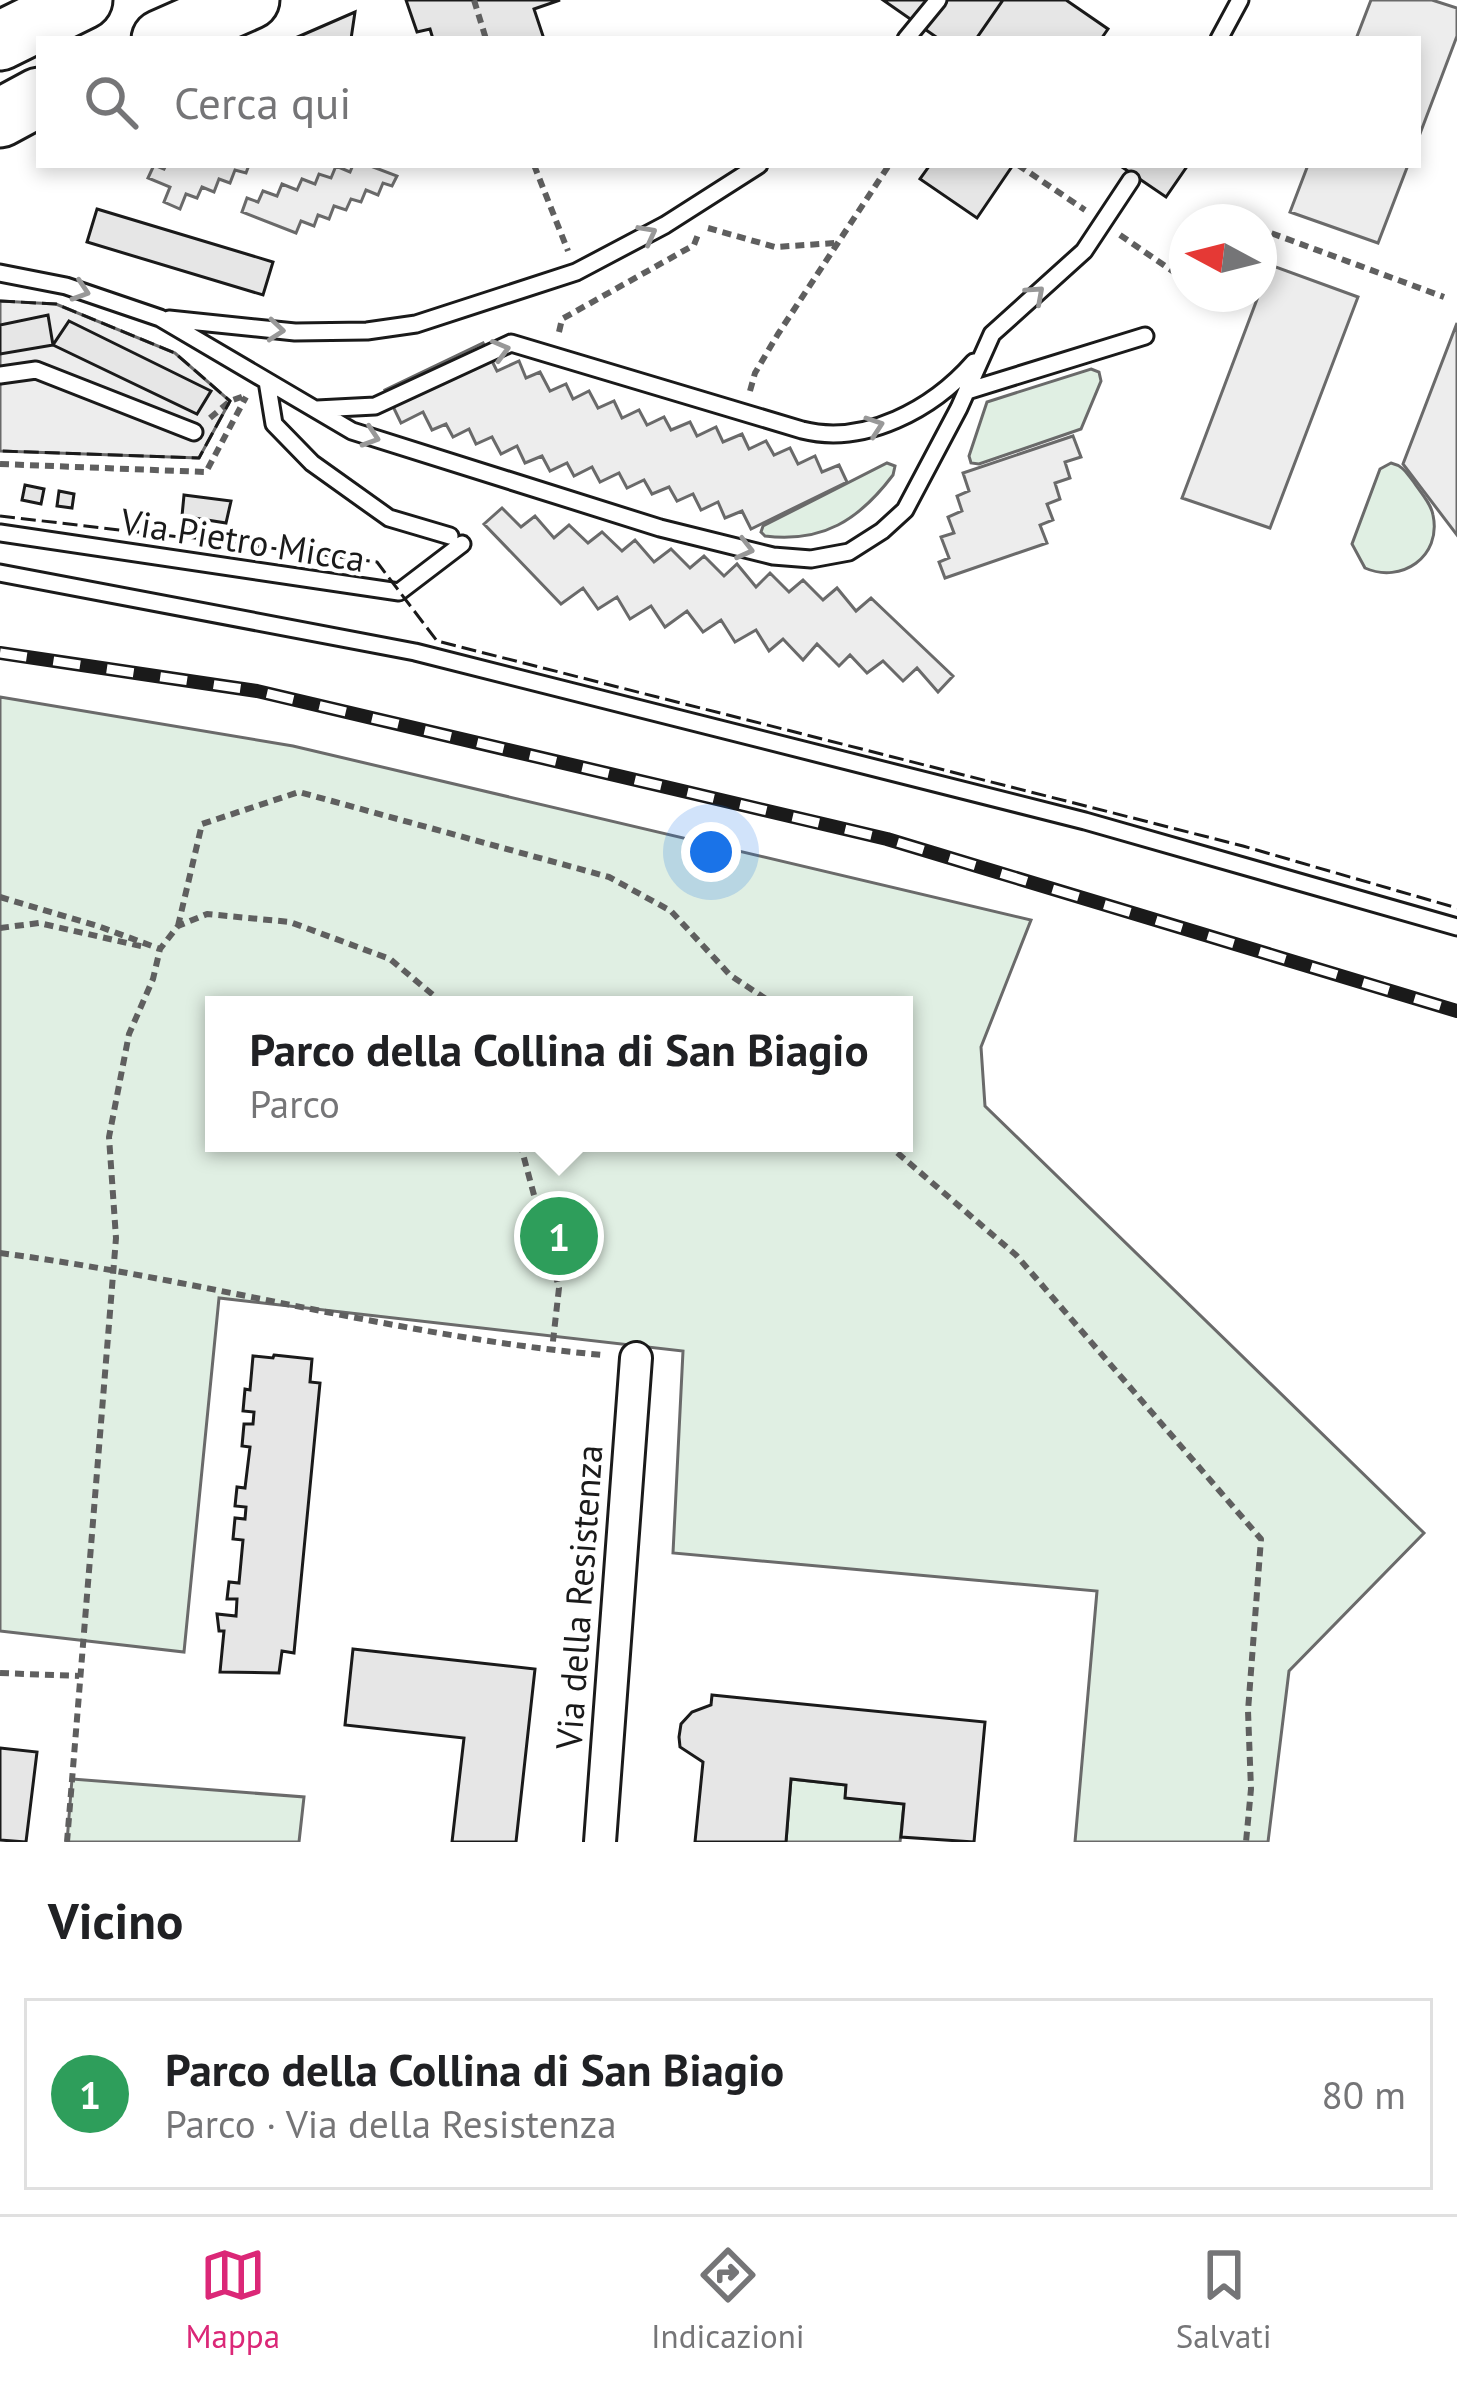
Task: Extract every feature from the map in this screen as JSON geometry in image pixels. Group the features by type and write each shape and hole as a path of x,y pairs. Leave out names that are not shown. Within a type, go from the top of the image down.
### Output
{"highway":[{"path":"0,41 83,0"},
{"path":"168,36 250,0"},
{"path":"0,118 36,99"}],"street":[{"name":"Via della Resistenza","path":"600,1842 622,1406 636,1358"}],"lane":[{"path":"908,36 938,0"},
{"path":"1221,36 1240,0"},
{"path":"160,318 295,332 367,331 416,324 576,272 665,225 754,168"},
{"path":"0,273 66,286 160,318 352,431 660,528 773,556 811,560 849,552 905,510 992,334 1084,251 1131,180"},
{"path":"967,391 1145,336"},
{"path":"314,409 375,406 511,343 826,436 852,434 909,414 956,381 985,350"},
{"path":"0,374 36,370 194,432"},
{"name":"Via Pietro Micca","path":"0,533 399,592 456,540 389,518 312,463 274,424 267,380"},
{"path":"0,573 416,652 1085,821 1457,927"}],"path":[{"path":"473,0 486,36"},
{"path":"535,168 590,304"},
{"path":"746,412 755,373 888,168"},
{"path":"554,353 562,319 694,245 701,226 775,247 836,243"},
{"path":"1277,236 1444,297"},
{"path":"0,464 206,472 247,395 230,401 194,432"},
{"path":"68,1842 116,1238 109,1137 129,1034 153,979 160,949 178,926 202,824 299,792 609,877 670,911 730,975 762,996"},
{"path":"0,897 160,949"},
{"path":"178,926 207,914 290,922 390,959 435,996"},
{"path":"0,928 39,923 160,949"},
{"path":"522,1152 559,1288 552,1351"},
{"path":"896,1152 1016,1256 1262,1538 1248,1711 1251,1789 1246,1842"},
{"path":"0,1253 111,1267 504,1346 636,1358"},
{"path":"0,1673 80,1676"}],"green space":[{"path":"1091,369 1099,372 1101,381 1081,429 971,463 969,456 987,402"},
{"path":"887,463 895,466 893,475 867,504 838,525 805,536 765,536 761,532 763,526"},
{"path":"1391,463 1404,469 1428,502 1434,530 1416,563 1379,572 1365,568 1352,544 1380,469"},
{"path":"0,697 293,746 1031,920 981,1047 985,1106 1424,1533 1289,1671 1268,1842 1075,1842 1097,1591 673,1553 683,1351 219,1298 184,1652 0,1631"},
{"path":"72,1779 304,1797 299,1842 67,1842"},
{"path":"791,1779 846,1785 846,1798 904,1804 900,1842 786,1842"}],"shaded area":[{"path":"1371,0 1432,0 1457,8 1457,36 1421,131 1421,36 1357,36"},
{"path":"153,168 248,168 246,173 235,170 230,183 219,179 214,192 202,187 197,198 186,194 180,209 164,202 170,187 148,178"},
{"path":"335,168 350,172 352,168 376,168 397,176 392,186 383,183 378,195 366,190 361,202 351,199 346,210 334,206 329,219 318,215 314,226 301,221 296,233 242,212 247,198 258,202 263,191 277,196 282,184 297,190 302,179 315,184 319,174 331,178"},
{"path":"1307,168 1407,168 1378,243 1290,212"},
{"path":"1277,268 1358,297 1270,528 1182,498 1252,312 1277,312"},
{"path":"0,301 56,304 175,353 230,401 199,458 0,451"},
{"path":"1457,323 1457,535 1403,464"},
{"path":"483,343 497,371 519,361 526,378 540,372 550,391 566,384 573,399 589,391 598,408 614,401 622,418 639,410 647,425 664,417 671,430 690,422 697,436 716,427 723,442 742,434 749,449 766,441 774,455 790,448 798,464 815,456 822,472 839,465 847,482 751,529 742,511 725,518 718,502 701,510 693,494 677,501 669,487 652,494 644,480 627,488 619,473 600,482 592,467 574,476 567,463 550,471 542,456 525,463 517,446 501,454 492,437 476,444 469,429 453,437 446,424 432,430 423,412 401,423 385,390"},
{"path":"1073,436 1081,457 1065,462 1070,478 1055,483 1060,499 1047,504 1053,520 1040,525 1047,543 945,578 939,562 949,558 941,537 954,533 948,517 962,511 957,496 969,491 963,473"},
{"path":"502,508 521,527 535,516 554,538 569,525 588,543 602,532 622,551 635,540 654,562 671,549 690,568 704,556 724,576 737,564 756,587 770,573 789,592 803,580 823,600 837,588 856,611 871,598 953,676 938,692 917,668 903,681 883,661 867,673 850,655 839,666 817,644 803,660 783,639 769,651 756,630 735,642 721,620 703,632 687,611 665,627 651,606 630,619 617,597 598,609 583,588 561,604 484,524"}],"building":[{"path":"406,0 560,0 534,9 543,36 417,32"},
{"path":"883,0 1003,0 978,36 935,36"},
{"path":"1003,0 1066,0 1108,29 1103,36 978,36"},
{"path":"355,12 351,36 300,36"},
{"path":"928,168 1011,168 977,218 920,179"},
{"path":"1123,168 1186,168 1166,197"},
{"path":"97,209 273,262 263,295 87,242"},
{"path":"48,315 53,345 0,354 0,325"},
{"path":"69,321 211,391 197,414 53,345"},
{"path":"25,485 44,489 41,504 22,500"},
{"path":"59,491 74,494 72,508 57,506"},
{"path":"184,495 231,501 226,523 182,516"},
{"path":"253,1356 312,1359 310,1382 320,1383 294,1653 282,1651 279,1673 220,1672 224,1631 219,1631 217,1614 236,1616 237,1599 227,1599 229,1582 239,1583 243,1540 233,1539 235,1518 245,1519 246,1507 235,1506 237,1487 245,1488 250,1447 242,1446 244,1424 253,1424 254,1412 243,1411 245,1389 250,1390"},
{"path":"353,1649 535,1669 516,1842 452,1842 464,1738 345,1725"},
{"path":"712,1695 985,1722 974,1842 901,1837 904,1804 845,1798 846,1785 791,1779 786,1842 695,1842 703,1762 680,1747 679,1737 681,1724 692,1712 711,1705"},
{"path":"0,1748 37,1752 26,1842 0,1840"}],"railway":[{"path":"0,653 257,691 887,839 1457,1011"}],"fence":[{"path":"0,301 56,304 175,353 230,401 199,458 0,451"},
{"path":"0,516 180,537 182,516 190,518 187,537 377,562 437,641 1243,846 1457,908"}],"place":[{"name":"Parco della Collina di San Biagio","path":"559,1236"}]}
